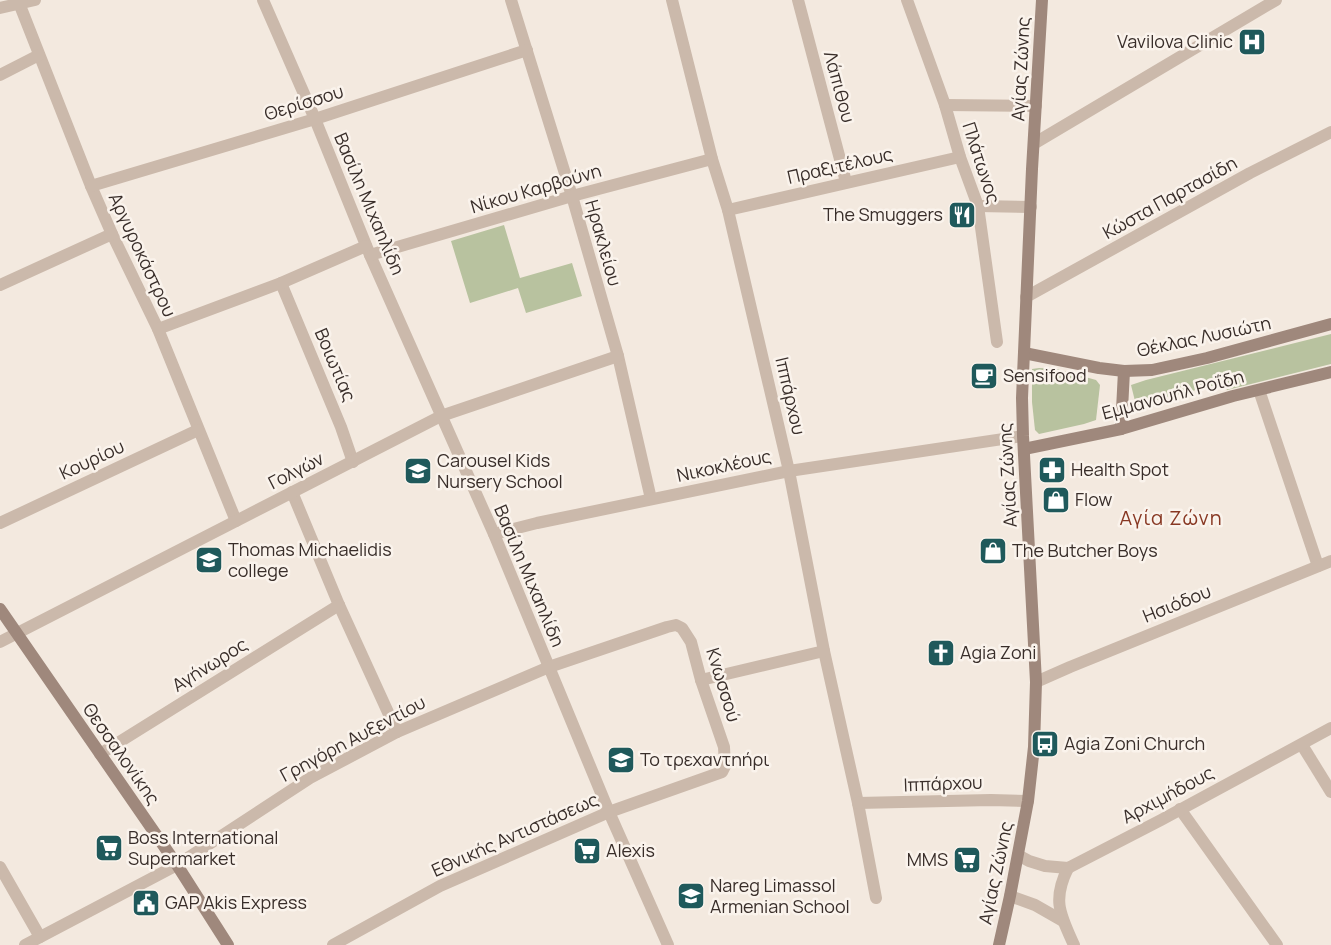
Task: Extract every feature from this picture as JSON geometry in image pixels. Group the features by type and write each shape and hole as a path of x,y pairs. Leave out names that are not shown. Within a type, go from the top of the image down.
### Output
{"street":[{"path":"0,8 35,0"},
{"name":"Βασίλη Μιχαηλίδη","path":"263,0 315,119 368,251 494,534 609,812 668,945"},
{"name":"Ηρακλείου","path":"511,0 572,196 618,356 651,499"},
{"name":"Ιππάρχου","path":"672,0 712,159 728,210 789,470 824,651 858,804 876,898"},
{"name":"Λάπιθου","path":"798,0 846,182"},
{"name":"Πλάτωνος","path":"907,0 978,206 997,342"},
{"name":"Αγίας Ζώνης","path":"999,945 1028,801 1034,747 1036,682 1023,436 1026,297 1042,0"},
{"path":"1034,143 1276,0"},
{"name":"Αργυροκάστρου","path":"19,3 91,186 158,329 236,521"},
{"name":"Θερίσσου","path":"91,186 315,119 527,50"},
{"path":"0,75 39,55"},
{"path":"944,105 1036,106"},
{"name":"Κώστα Παρτασίδη","path":"1026,297 1250,173 1331,132"},
{"name":"Πραξιτέλους","path":"728,210 960,157"},
{"name":"Νίκου Καρβούνη","path":"158,329 368,251 712,159"},
{"path":"978,206 1031,207"},
{"path":"0,285 112,234"},
{"name":"Βοιωτίας","path":"281,283 342,427 353,462"},
{"name":"Θέκλας Λυσιώτη","path":"1024,353 1099,368 1124,371 1152,370 1207,358 1331,324"},
{"name":"Γολγών","path":"0,642 441,416 618,356"},
{"path":"1121,429 1124,371"},
{"name":"Εμμανουήλ Ροΐδη","path":"1024,449 1121,429 1233,396 1331,372"},
{"path":"1259,390 1318,566"},
{"name":"Κουρίου","path":"0,523 198,430"},
{"name":"Νικοκλέους","path":"494,534 537,523 789,470 1023,436"},
{"path":"292,492 339,605 396,732"},
{"name":"Ησιόδου","path":"1036,682 1070,666 1331,561"},
{"name":"Αγήνωρος","path":"100,754 339,605"},
{"name":"Θεσσαλονίκης","path":"0,609 176,865 228,945"},
{"name":"Κνωσσού","path":"662,628 676,625 682,628 691,642 701,680 724,747 725,766 719,774"},
{"name":"Γρηγόρη Αυξεντίου","path":"25,945 176,865 310,778 396,732 549,667 662,628"},
{"path":"701,680 824,651"},
{"name":"Αρχιμήδους","path":"1068,868 1331,728"},
{"path":"1302,745 1331,792"},
{"name":"Εθνικής Αντιστάσεως","path":"333,945 440,886 609,812 719,774"},
{"name":"Ιππάρχου","path":"858,804 991,800 1028,801"},
{"path":"1180,809 1277,945"},
{"path":"1018,855 1045,866 1068,868 1060,887 1058,902 1063,921 1074,945"},
{"path":"0,867 40,937"},
{"path":"1010,896 1035,905 1063,921"}],"green space":[{"path":"504,225 520,278 572,263 582,296 526,313 518,288 470,303 451,241"},
{"path":"1331,334 1331,364 1227,390 1224,383 1136,405 1131,385"},
{"path":"1032,369 1057,369 1096,380 1100,385 1096,420 1039,434 1035,430 1032,402"}],"place":[{"name":"Vavilova Clinic","path":"1252,42"},
{"name":"The Smuggers","path":"962,215"},
{"name":"Sensifood","path":"984,376"},
{"name":"Health Spot","path":"1052,470"},
{"name":"Carousel Kids Nursery School","path":"418,471"},
{"name":"Flow","path":"1056,500"},
{"name":"The Butcher Boys","path":"993,551"},
{"name":"Thomas Michaelidis college","path":"209,560"},
{"name":"Agia Zoni","path":"941,653"},
{"name":"Agia Zoni Church","path":"1045,744"},
{"name":"Το τρεχαντηήρι","path":"621,760"},
{"name":"Boss International Supermarket","path":"109,848"},
{"name":"Alexis","path":"587,851"},
{"name":"MMS","path":"967,860"},
{"name":"Nareg Limassol Armenian School","path":"691,896"},
{"name":"GAP Akis Express","path":"146,903"}],"district":[{"name":"Αγία Ζώνη","path":"1171,518"}]}
